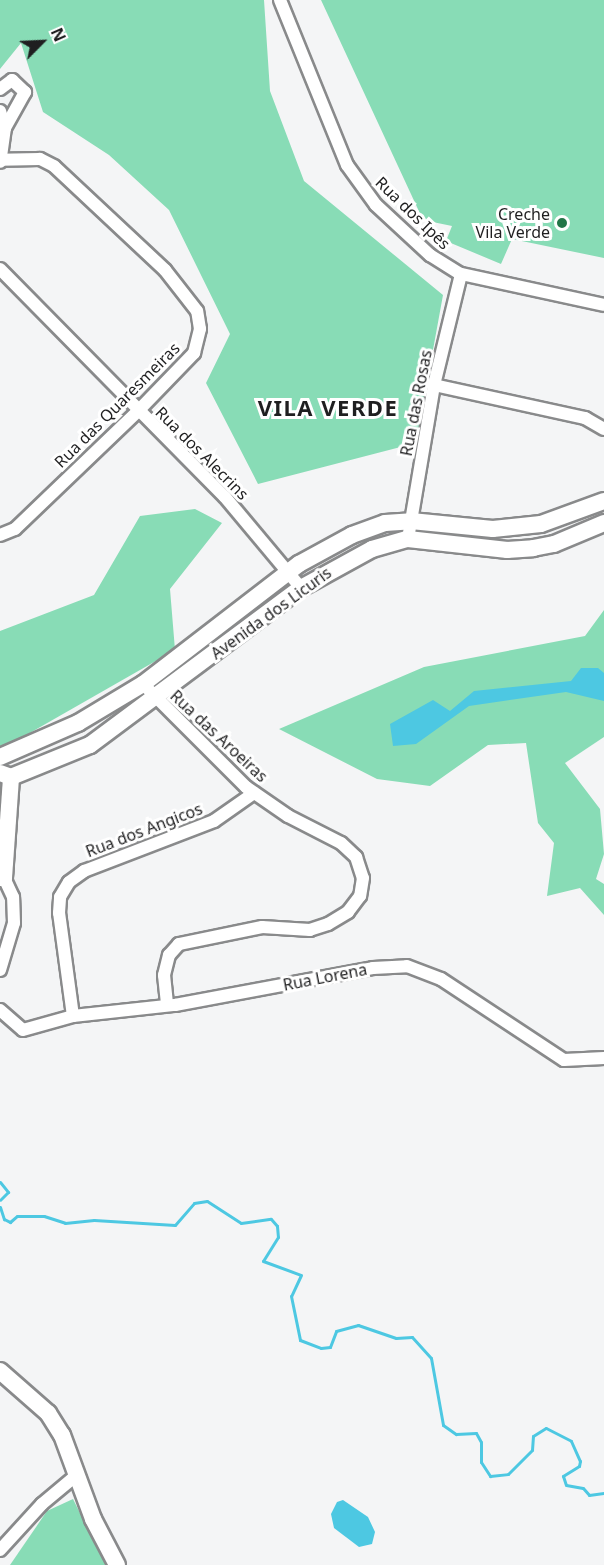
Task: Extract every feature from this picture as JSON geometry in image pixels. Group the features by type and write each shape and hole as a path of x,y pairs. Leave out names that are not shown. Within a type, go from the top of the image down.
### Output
{"street":[{"name":"Rua dos Ipês","path":"280,0 355,179 376,205 430,255 460,274 604,305"},
{"name":"Rua das Quaresmeiras","path":"0,89 12,80 25,92 5,128 0,161 40,159 54,166 165,270 197,311 200,329 194,352 138,411 15,529 0,535"},
{"name":"Rua das Quaresmeiras","path":"0,111 5,128"},
{"name":"Rua dos Alecrins","path":"0,269 225,497 301,588"},
{"name":"Rua das Rosas","path":"408,539 434,385 460,274"},
{"path":"434,385 585,418 604,429"},
{"name":"Avenida dos Licuris","path":"0,757 78,723 143,684 288,572 352,536 385,523 411,521 493,529 512,527 576,514 604,501"},
{"name":"Avenida dos Licuris","path":"5,775 90,745 301,588 339,564 408,539 507,550 532,548 554,544 604,523"},
{"name":"Rua das Aroeiras","path":"143,684 254,793 341,843 356,856 363,878 360,896 348,912 310,930 262,927 179,944 169,955 164,975 167,1005"},
{"path":"0,970 14,923 13,897 2,878 5,775"},
{"name":"Rua dos Angicos","path":"72,1016 59,914 60,897 69,882 84,871 214,821 254,793"},
{"name":"Rua Lorena","path":"0,1010 10,1022 23,1030 72,1016 167,1005 362,969 407,966 441,979 564,1060 604,1058"},
{"path":"0,1371 48,1413 62,1435 93,1519 117,1565"},
{"path":"0,1550 42,1504 78,1474"}],"green space":[{"path":"0,0 264,0 270,91 304,181 443,295 416,443 258,484 206,383 230,334 169,210 109,155 43,112 21,43 0,69"},
{"path":"321,0 604,0 604,258 512,239 501,264 446,241 452,226 423,220"},
{"path":"195,509 222,523 170,589 175,650 0,750 0,631 94,595 140,516"},
{"path":"604,610 604,737 565,763 600,809 604,854 596,879 604,884 604,915 580,888 547,896 554,843 538,823 526,743 488,745 430,786 377,779 279,729 424,667 585,636"},
{"path":"73,1499 106,1565 10,1565 47,1511"}],"water":[{"path":"581,668 598,668 604,673 604,701 566,692 469,706 416,744 393,746 390,724 433,700 450,711 474,691 571,681"},
{"path":"343,1500 368,1517 375,1532 372,1544 359,1547 334,1528 331,1514 337,1502"}],"waterway":[{"path":"0,1182 8,1192 0,1200"},
{"path":"0,1207 4,1219 10,1222 17,1216 44,1216 65,1223 94,1220 175,1225 194,1203 207,1201 241,1223 271,1219 277,1226 278,1237 263,1261 301,1275 291,1296 300,1340 321,1348 330,1347 336,1331 358,1325 396,1338 412,1337 431,1358 443,1425 456,1434 476,1433 481,1442 481,1462 490,1476 508,1474 532,1450 533,1436 546,1428 571,1441 580,1461 579,1466 563,1476 566,1485 583,1488 589,1495 604,1493"}],"place":[{"name":"Creche Vila Verde","path":"562,223"}],"district":[{"name":"VILA VERDE","path":"328,408"}]}
